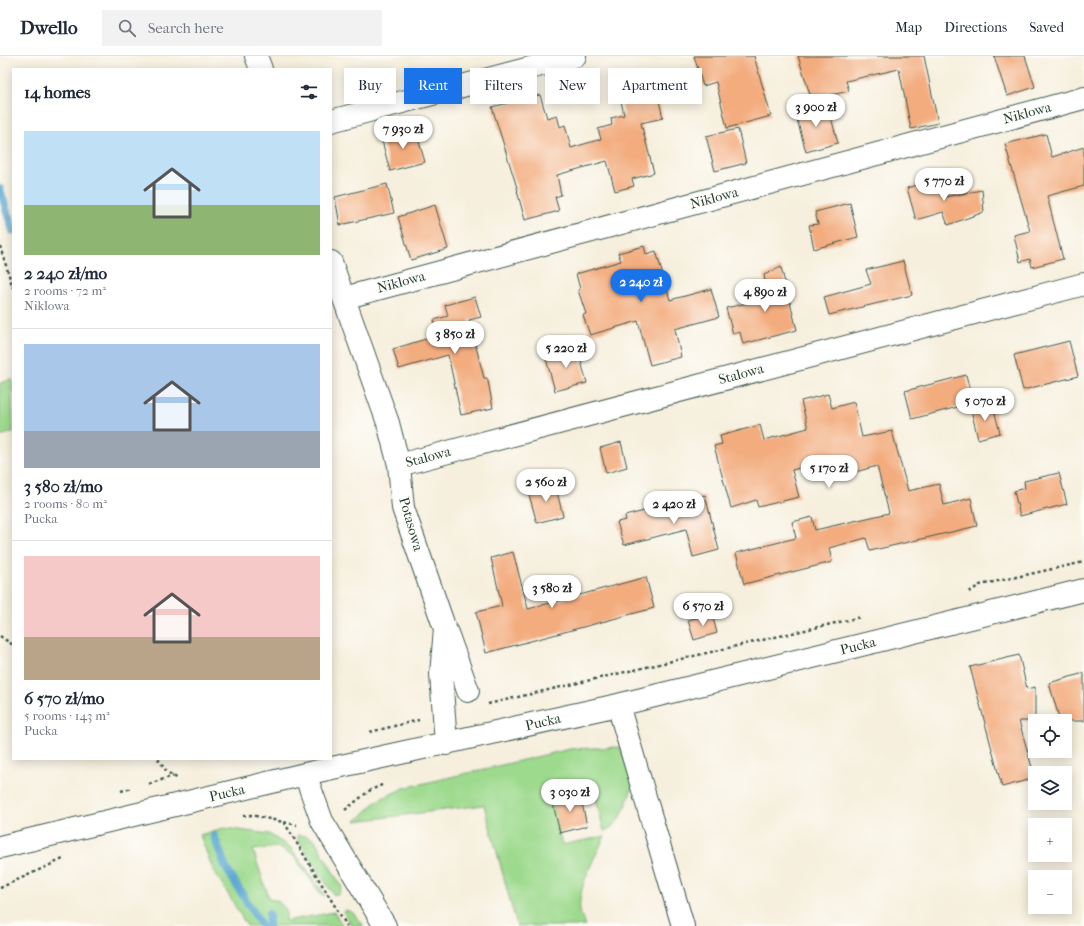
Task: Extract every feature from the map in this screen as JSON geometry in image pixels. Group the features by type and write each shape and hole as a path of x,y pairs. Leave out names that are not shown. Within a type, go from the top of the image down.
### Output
{"street":[{"path":"256,56 260,68"},
{"path":"332,121 575,56"},
{"name":"Niklowa","path":"344,298 1084,98"},
{"name":"Potasowa","path":"332,265 388,424 399,465 403,508 445,629 441,674 446,744"},
{"name":"Stalowa","path":"399,465 1084,284"},
{"name":"Pucka","path":"0,847 305,774 618,705 1084,590"},
{"path":"445,629 468,691"},
{"path":"618,705 683,926"},
{"path":"305,774 322,821 385,926"}],"path":[{"path":"0,246 12,285"},
{"path":"963,595 980,585 1084,562"},
{"path":"523,695 869,616"},
{"path":"0,636 12,644"},
{"path":"159,760 162,767 173,776"},
{"path":"284,822 347,926"}],"green space":[{"path":"12,379 12,432 0,436 0,383"},
{"path":"620,747 633,785 620,818 610,828 604,831 595,796 580,794 552,800 562,845 605,836 592,863 581,893 580,911 586,926 517,926 484,805 356,821 378,800 404,788 570,749"},
{"path":"224,828 269,834 291,848 325,895 322,896 294,856 277,847 253,850 269,899 278,901 286,909 286,921 334,912 343,926 247,926 212,867 200,835"},
{"path":"298,835 306,836 315,840 342,888 338,895 333,894 298,840"},
{"path":"345,910 352,912 364,926 352,926 344,913"}],"building":[{"path":"694,56 754,56 771,116 727,128 716,82 703,86 702,68 698,68"},
{"path":"798,56 924,56 938,123 911,129 899,69 846,81 849,91 831,95 832,100 813,104"},
{"path":"994,56 1025,56 1035,87 1007,96"},
{"path":"540,95 547,118 557,115 560,127 565,125 571,148 601,139 598,129 612,125 611,118 624,115 622,104 660,104 663,118 641,123 654,173 632,179 634,186 615,191 607,161 557,175 561,195 555,197 559,211 525,220 518,191 492,107 504,104 537,104 537,96"},
{"path":"827,103 838,143 806,152 795,112"},
{"path":"415,128 425,162 390,171 381,137"},
{"path":"738,129 746,163 715,171 706,136"},
{"path":"1046,134 1052,157 1084,147 1084,186 1047,196 1063,259 1032,267 1030,259 1020,262 1014,235 1030,231 1005,144"},
{"path":"939,178 945,197 982,190 984,212 948,225 943,212 916,220 907,188"},
{"path":"387,184 394,213 340,225 335,197"},
{"path":"850,203 858,237 814,249 809,225 818,224 815,212"},
{"path":"435,205 448,249 411,260 398,217"},
{"path":"644,246 646,254 656,251 670,300 711,289 719,317 675,329 681,357 650,365 638,321 590,335 583,315 586,314 578,290 580,289 576,274 621,261 618,253"},
{"path":"903,261 912,295 829,315 824,297 871,284 866,270"},
{"path":"781,267 797,330 743,344 740,332 733,334 726,308 768,298 764,275"},
{"path":"475,297 481,317 469,320 484,378 487,378 488,381 493,408 461,415 448,355 399,369 393,349 439,335 434,320 448,316 445,305"},
{"path":"1069,341 1078,376 1023,390 1014,355"},
{"path":"577,347 587,383 555,391 545,355"},
{"path":"966,375 973,403 912,419 905,391"},
{"path":"828,394 832,408 854,402 862,437 892,431 908,491 939,484 944,505 971,498 977,526 870,551 866,538 829,548 832,562 744,584 736,553 796,538 792,522 812,517 815,530 889,513 877,466 852,473 847,456 792,470 799,497 758,507 756,500 731,508 714,446 722,444 720,436 760,425 764,440 808,428 801,401"},
{"path":"993,406 1000,433 978,439 971,410"},
{"path":"621,442 627,467 606,473 600,448"},
{"path":"1059,473 1067,504 1020,516 1014,491 1025,488 1024,481"},
{"path":"555,484 563,516 537,523 528,491"},
{"path":"705,495 719,550 693,557 686,529 624,545 617,522 626,520 625,516"},
{"path":"513,552 528,609 646,577 654,608 486,653 476,612 502,606 491,558"},
{"path":"712,614 717,633 694,640 688,620"},
{"path":"1019,655 1027,689 1035,687 1035,714 1028,714 1028,721 1019,721 1028,758 1029,758 1032,766 1028,766 1028,780 1002,787 970,667"},
{"path":"1084,673 1084,721 1072,721 1072,714 1058,714 1049,683"},
{"path":"580,794 587,826 560,833 552,800"}],"waterway":[{"path":"0,189 12,228"},
{"path":"214,836 226,868 262,926"},
{"path":"269,914 269,926"}]}
